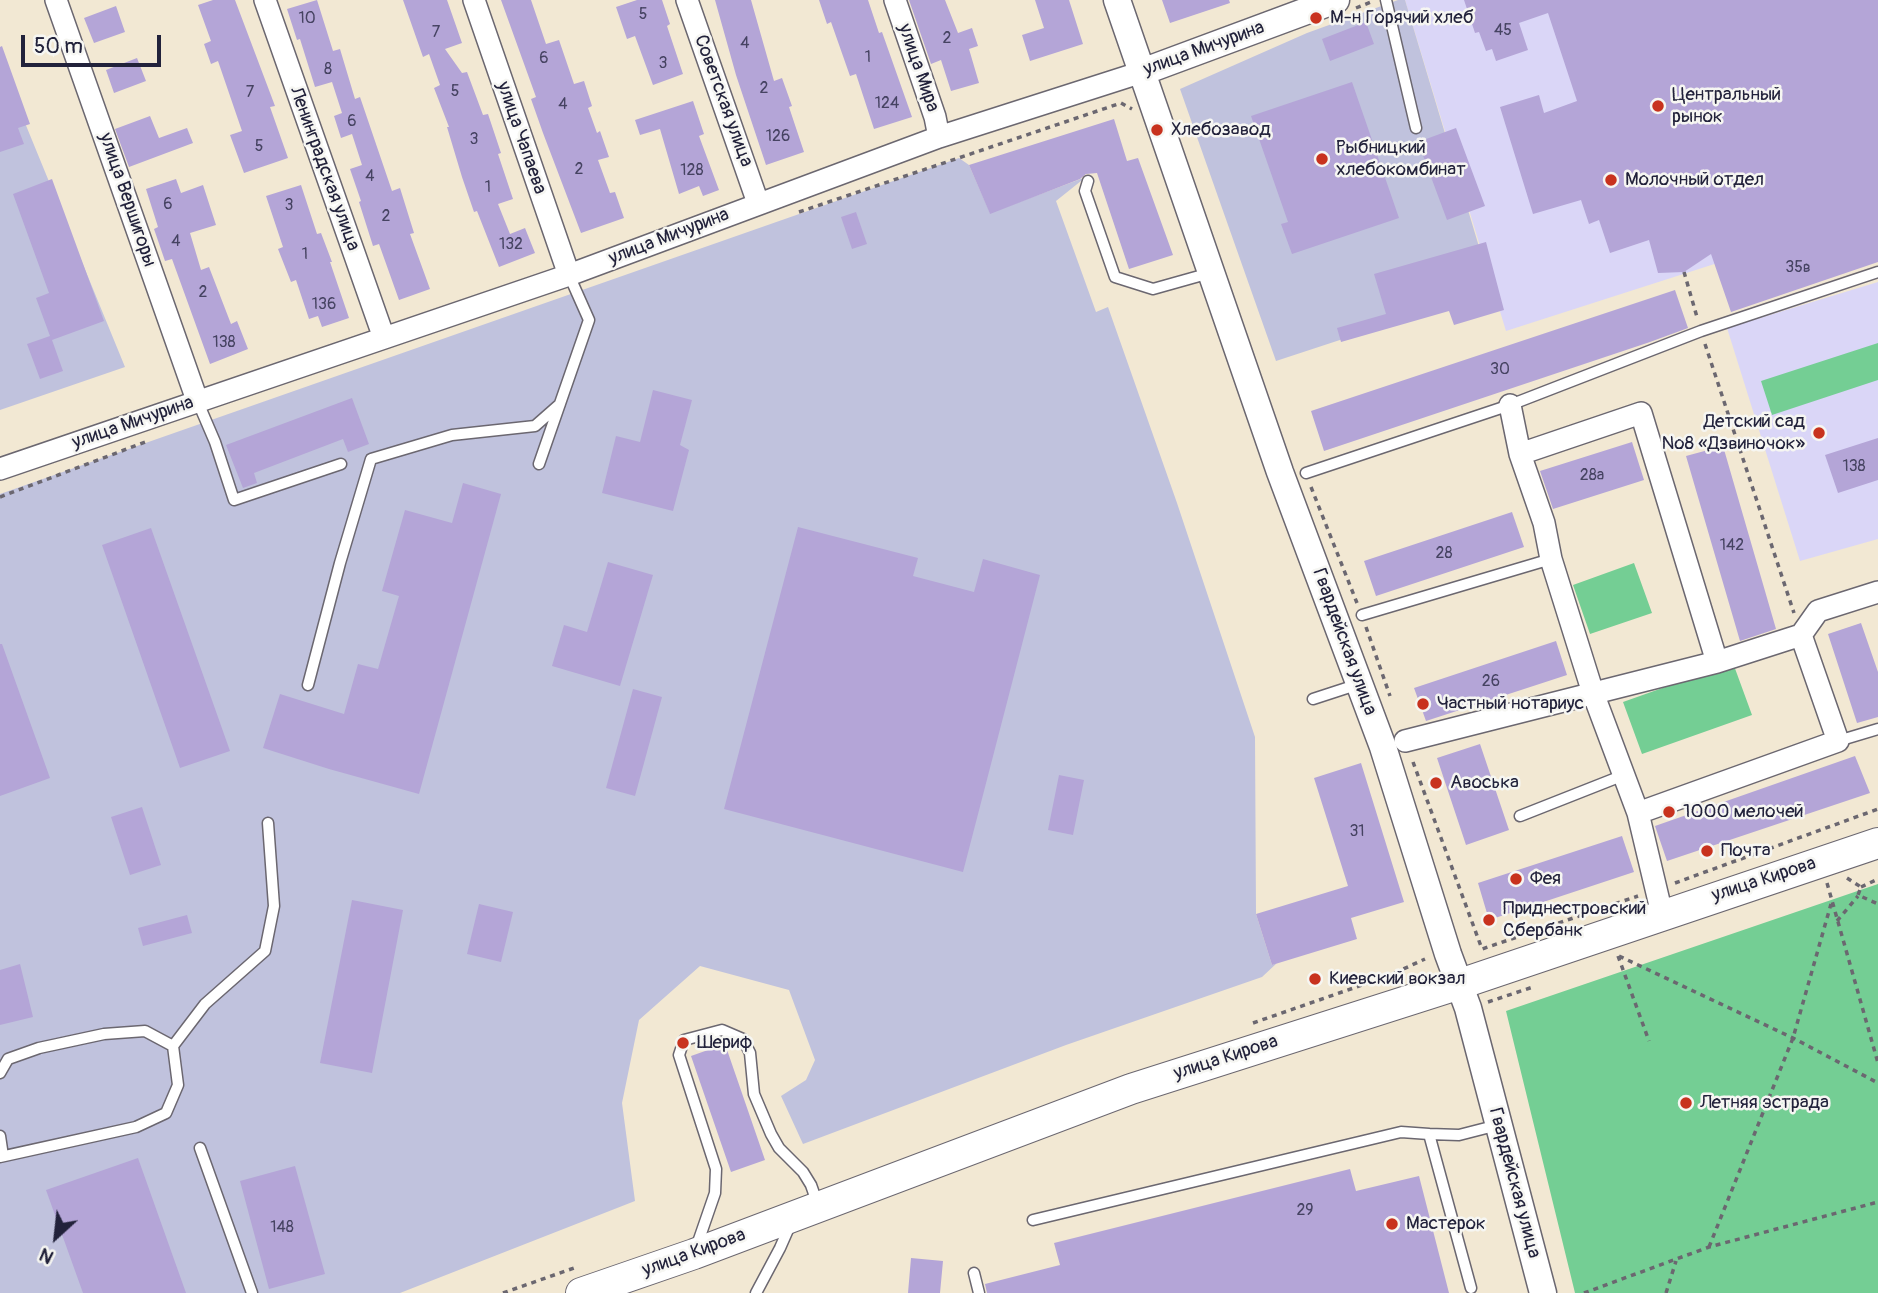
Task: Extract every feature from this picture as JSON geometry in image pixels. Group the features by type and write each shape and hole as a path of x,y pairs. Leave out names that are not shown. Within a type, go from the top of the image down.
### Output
{"main road":[{"name":"улица Кирова","path":"595,1284 694,1254 1131,1089 1460,984 1660,902 1878,843"}],"street":[{"name":"улица Вершигоры","path":"56,0 197,400"},
{"name":"Ленинградская улица","path":"265,0 384,338"},
{"name":"улица Чапаева","path":"474,0 569,275"},
{"name":"Советская улица","path":"687,0 758,203"},
{"name":"улица Мира","path":"895,0 935,117 939,137"},
{"name":"Гвардейская улица","path":"1117,0 1280,472 1383,747 1468,1008 1543,1293"},
{"name":"улица Мичурина","path":"0,469 569,275 939,137 1344,5"},
{"path":"1510,405 1520,454 1544,523 1551,559 1593,693 1638,813 1660,902"},
{"path":"1520,454 1640,413 1717,662"},
{"path":"1405,741 1717,662 1801,635 1818,611 1878,592"},
{"path":"1638,813 1838,741 1801,635"}],"lane":[{"path":"1386,0 1416,128"},
{"path":"1088,181 1085,191 1115,277 1153,289 1210,273"},
{"path":"1306,473 1510,405 1701,331 1878,272"},
{"path":"540,464 589,320 569,275"},
{"path":"197,400 215,442 234,500 341,464"},
{"path":"308,685 371,459 452,435 535,426 560,404"},
{"path":"1362,615 1551,559"},
{"path":"1313,699 1359,684"},
{"path":"1838,741 1878,729"},
{"path":"1520,816 1624,775"},
{"path":"0,1136 2,1157 136,1126 166,1113 178,1085 173,1046 205,1003 265,951 274,906 268,823"},
{"path":"694,1254 715,1193 716,1169 680,1055 684,1040 722,1030 743,1039 750,1053 754,1094 771,1134 779,1148 803,1172 811,1185 806,1211 780,1248 756,1293"},
{"path":"0,1073 8,1059 39,1048 104,1034 145,1031 173,1046"},
{"path":"1033,1220 1401,1132 1459,1135 1498,1125"},
{"path":"1429,1133 1471,1287"},
{"path":"200,1148 252,1293"},
{"path":"974,1273 979,1293"}],"path":[{"path":"1344,5 1377,0"},
{"path":"1685,272 1701,331 1801,635"},
{"path":"1306,473 1362,615 1392,703"},
{"path":"1405,741 1482,949 1660,902 1878,810"},
{"path":"1857,872 1844,876 1861,887"},
{"path":"1830,877 1826,885 1878,1063"},
{"path":"1837,921 1858,895 1861,887 1878,879"},
{"path":"1858,895 1878,904"},
{"path":"1709,1247 1793,1038 1831,904"},
{"path":"1245,1026 1414,965 1426,959 1423,947"},
{"path":"1618,956 1631,951"},
{"path":"1618,956 1793,1038 1878,1083"},
{"path":"1618,956 1649,1041"},
{"path":"1490,1013 1487,1002 1541,984"},
{"path":"1584,1293 1709,1247 1878,1202"},
{"path":"1666,1293 1676,1261"},
{"path":"503,1293 595,1284"}],"shaded area":[{"name":"Рыбницкий хлебокомбинат","path":"1398,0 1405,0 1492,290 1276,361 1180,89 1307,33"},
{"name":"Центральный рынок","path":"1405,0 1878,0 1730,259 1506,331"},
{"path":"0,62 125,367 0,410"},
{"path":"959,158 969,165 990,213 1086,177 1056,201 1096,312 1108,307 1255,737 1256,914 1272,965 1277,963 1262,977 1066,1045 803,1144 781,1096 806,1080 815,1060 789,990 700,966 639,1020 622,1103 635,1201 400,1293 0,1293 0,494"},
{"name":"Детский сад №8 «Дзвиночок»","path":"1878,282 1878,539 1800,561 1727,328"}],"green space":[{"path":"1878,343 1878,380 1772,415 1761,381"},
{"path":"1634,563 1652,613 1590,634 1573,585"},
{"path":"1733,663 1752,715 1642,754 1623,702"},
{"path":"1878,884 1878,1293 1575,1293 1506,1011"}],"building":[{"path":"213,0 235,0 275,106 270,107 288,158 244,173 230,135 242,131 218,61 211,64 204,44 211,41 198,5"},
{"path":"317,0 333,51 340,49 355,99 360,97 392,191 400,188 414,233 410,234 430,289 399,300 379,244 373,246 359,202 361,201 350,169 362,165 352,134 341,138 334,116 342,113 332,82 315,87 287,9"},
{"path":"403,0 447,0 462,43 445,49 462,73 467,72 483,115 488,114 513,199 498,204 510,234 525,228 535,253 499,267 477,211 474,212 462,177 449,127 434,88 440,85 429,54 423,57"},
{"path":"501,0 531,0 546,44 559,40 574,84 584,81 592,106 588,108 609,157 598,160 610,193 615,192 624,218 581,233 531,99 536,97"},
{"path":"637,0 662,0 670,24 667,26 683,74 653,85 635,36 627,39 616,7"},
{"path":"715,0 751,0 774,81 782,78 804,152 766,165"},
{"path":"819,0 868,0 912,117 874,129 856,74 850,76 831,22 827,24"},
{"path":"909,0 945,0 958,33 972,28 978,46 969,49 979,83 951,91 941,60 931,64"},
{"path":"1035,0 1069,0 1083,44 1030,61 1022,35 1044,28"},
{"path":"1162,0 1229,0 1230,3 1170,23"},
{"name":"Центральный рынок","path":"1464,0 1878,0 1878,262 1731,312 1711,254 1684,272 1658,273 1649,240 1610,253 1599,220 1589,224 1581,200 1533,214 1500,107 1539,95 1544,113 1577,101 1548,13 1519,23 1528,50 1496,61 1492,49 1486,51 1479,32 1475,33"},
{"path":"116,6 125,32 94,43 84,18"},
{"path":"1366,22 1374,44 1330,61 1322,39"},
{"path":"2,46 30,124 18,128 24,144 0,152 0,47"},
{"path":"137,58 146,81 114,93 106,70"},
{"name":"Рыбницкий хлебокомбинат","path":"1352,82 1399,218 1292,254 1281,224 1288,222 1251,116"},
{"path":"693,101 704,134 699,136 719,190 703,196 699,186 679,194 660,129 640,135 635,120"},
{"path":"150,116 159,138 187,128 193,143 129,167 115,129"},
{"path":"1114,119 1127,161 1138,158 1173,255 1129,269 1097,173 1086,174 1080,179 990,214 969,165"},
{"path":"1456,128 1485,206 1447,220 1418,142"},
{"path":"52,179 104,321 52,340 63,371 40,379 27,344 50,336 36,298 49,293 13,194"},
{"path":"176,179 181,193 203,185 216,225 190,233 201,270 209,267 231,324 237,321 248,349 210,364 172,259 165,261 154,229 158,227 146,189"},
{"path":"301,185 317,234 321,233 332,262 349,318 322,327 318,316 309,319 296,280 291,282 278,249 283,247 266,196"},
{"path":"856,212 867,244 852,249 841,217"},
{"path":"1486,242 1504,310 1454,325 1449,311 1341,342 1337,328 1386,314 1374,274"},
{"path":"1675,290 1688,328 1324,451 1311,411"},
{"path":"653,390 692,400 680,445 689,450 673,511 602,493 616,436 640,442"},
{"path":"352,398 369,444 348,452 343,439 254,473 257,483 243,488 226,445"},
{"path":"1878,438 1878,480 1838,493 1825,455"},
{"path":"1632,442 1644,480 1553,509 1540,471"},
{"path":"1723,446 1776,629 1740,641 1686,456"},
{"path":"463,483 501,494 419,794 263,748 280,694 344,714 358,664 378,669 399,596 382,591 405,510 452,523"},
{"path":"1512,512 1524,547 1376,596 1364,561"},
{"path":"798,527 918,558 913,576 974,592 983,559 1040,575 963,872 724,809"},
{"path":"151,528 230,751 180,768 102,545"},
{"path":"608,562 653,575 620,686 552,666 564,625 587,632"},
{"path":"1861,623 1878,672 1878,717 1857,723 1828,634"},
{"path":"1556,641 1567,675 1426,721 1414,688"},
{"path":"0,644 50,778 0,796"},
{"path":"633,689 662,697 635,796 606,788"},
{"path":"1480,744 1509,830 1466,845 1437,758"},
{"path":"1855,756 1870,793 1667,861 1655,826"},
{"path":"1361,763 1404,902 1351,918 1357,939 1272,965 1256,914 1348,886 1314,778"},
{"path":"1059,775 1084,780 1073,835 1048,830"},
{"path":"142,807 161,865 130,875 111,817"},
{"path":"1622,836 1634,872 1489,920 1478,883"},
{"path":"352,900 403,910 372,1073 320,1063"},
{"path":"479,904 513,912 501,962 467,954"},
{"path":"187,915 192,933 143,946 138,928"},
{"path":"20,964 33,1017 0,1025 0,970"},
{"path":"725,1044 765,1160 731,1172 691,1056"},
{"path":"138,1158 186,1293 83,1293 46,1190"},
{"path":"295,1166 325,1274 269,1289 240,1181"},
{"path":"1350,1169 1356,1191 1419,1176 1449,1293 987,1293 985,1284 1060,1265 1054,1243"},
{"path":"911,1258 943,1261 940,1293 908,1293"}],"place":[{"name":"М-н Горячий хлеб","path":"1316,18"},
{"name":"Центральный рынок","path":"1658,106"},
{"name":"Хлебозавод","path":"1157,130"},
{"name":"Рыбницкий хлебокомбинат","path":"1322,159"},
{"name":"Молочный отдел","path":"1611,180"},
{"name":"Детский сад №8 «Дзвиночок»","path":"1819,433"},
{"name":"Частный нотариус","path":"1423,704"},
{"name":"Авоська","path":"1436,783"},
{"name":"1000 мелочей","path":"1669,812"},
{"name":"Почта","path":"1707,851"},
{"name":"Фея","path":"1516,879"},
{"name":"Приднестровский Сбербанк","path":"1489,920"},
{"name":"Киевский вокзал","path":"1315,979"},
{"name":"Шериф","path":"683,1043"},
{"name":"Летняя эстрада","path":"1686,1103"},
{"name":"Мастерок","path":"1392,1224"}]}
